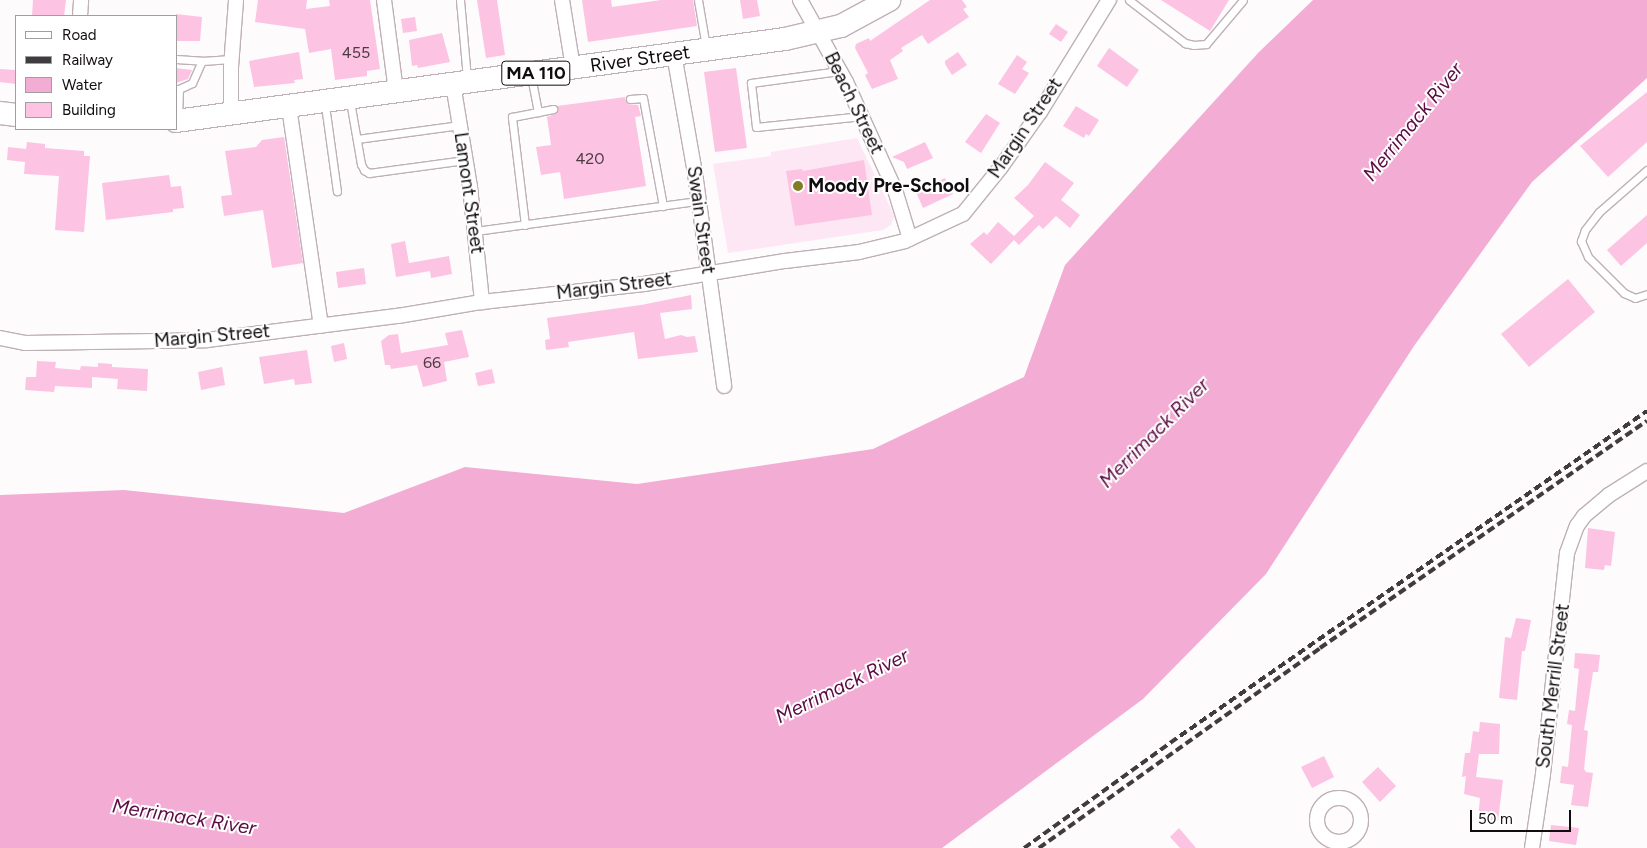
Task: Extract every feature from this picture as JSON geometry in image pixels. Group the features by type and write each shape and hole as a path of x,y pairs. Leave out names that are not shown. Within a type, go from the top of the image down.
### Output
{"main road":[{"name":"River Street","path":"178,121 785,39 841,26 889,0"},
{"path":"0,113 15,115"}],"street":[{"path":"80,15 81,0"},
{"path":"231,115 236,0"},
{"path":"384,0 396,91"},
{"path":"562,0 573,68"},
{"name":"Beach Street","path":"800,0 840,70 862,116 895,190 910,239"},
{"name":"Margin Street","path":"0,338 25,343 207,340 321,326 482,302 644,284 859,252 910,239 963,214 1001,167 1040,112 1109,0"},
{"name":"Swain Street","path":"674,54 698,201 724,386"},
{"name":"Lamont Street","path":"460,83 460,125 475,231 482,302"},
{"path":"289,107 321,326"},
{"name":"South Merrill Street","path":"1532,848 1564,599 1563,574 1567,554 1577,526 1584,516 1597,504 1647,471"}],"lane":[{"path":"460,0 460,83"},
{"path":"698,0 706,49"},
{"path":"1129,0 1185,43 1194,45 1206,44 1243,0"},
{"path":"178,59 202,61 232,59"},
{"path":"178,89 192,83 202,61"},
{"path":"840,70 751,82 756,127 862,116"},
{"path":"531,74 538,112"},
{"path":"350,98 361,164 364,170 369,173 465,160"},
{"path":"630,99 643,98 663,206"},
{"path":"325,102 337,191"},
{"path":"526,225 512,117 553,109"},
{"path":"357,139 460,125"},
{"path":"1647,170 1599,212 1585,230 1581,241 1588,257 1624,293 1635,298 1647,294"},
{"path":"475,231 698,201"}],"shaded area":[{"name":"Moody Pre-School","path":"857,138 894,217 891,225 883,230 728,253 713,164 771,156 771,152"}],"water":[{"name":"Merrimack River","path":"1313,0 1647,0 1647,78 1532,182 1414,346 1266,574 1143,699 942,848 0,848 0,495 124,490 344,513 465,467 637,484 873,449 1024,377 1065,265 1259,52"}],"building":[{"path":"33,0 66,0 64,15 32,15"},
{"path":"258,0 307,0 306,9 330,6 329,0 370,0 380,69 367,71 367,76 335,80 331,49 309,53 305,29 255,22"},
{"path":"477,0 497,0 505,55 486,58"},
{"path":"582,0 611,0 612,7 661,0 693,0 697,26 588,42"},
{"path":"740,0 757,0 760,16 743,19"},
{"path":"930,0 962,0 967,7 963,9 969,17 928,44 922,35 901,48 903,51 890,60 898,79 872,89 865,75 868,73 855,48 856,44 869,38 870,41"},
{"path":"1161,0 1229,0 1210,31"},
{"path":"176,14 202,17 200,41 178,41 178,15"},
{"path":"415,17 417,31 403,33 401,19"},
{"path":"1056,24 1068,32 1061,42 1049,34"},
{"path":"442,33 450,62 418,68 417,65 412,66 409,40"},
{"path":"1109,48 1139,70 1127,87 1097,66"},
{"path":"299,52 303,79 294,80 295,83 254,87 249,61"},
{"path":"958,52 967,65 952,75 945,61"},
{"path":"1017,55 1027,62 1022,69 1029,73 1015,94 998,84"},
{"path":"178,68 192,70 188,79 178,82"},
{"path":"736,68 747,148 715,152 704,72"},
{"path":"0,69 15,70 15,84 0,82"},
{"path":"1647,92 1647,142 1608,177 1580,146"},
{"path":"625,97 627,104 638,105 641,116 635,117 646,186 564,199 560,172 541,175 536,147 551,145 547,117 557,113 557,106"},
{"path":"1076,106 1099,120 1089,136 1086,134 1084,138 1063,126"},
{"path":"986,114 1000,123 981,153 965,142"},
{"path":"284,137 303,263 272,268 263,210 224,216 221,196 232,195 225,151 256,147 262,140"},
{"path":"27,142 45,144 45,148 84,151 84,156 90,156 84,232 55,230 59,176 24,174 25,162 7,160 8,147 26,149"},
{"path":"925,142 933,158 907,169 904,162 892,157"},
{"path":"864,160 872,215 795,226 786,171 802,169 803,171"},
{"path":"1045,162 1074,183 1061,200 1080,215 1070,228 1056,216 1043,229 1039,225 1019,245 1014,240 991,264 970,244 984,232 987,235 998,222 1014,236 1034,216 1014,198 1028,185"},
{"path":"169,175 171,187 181,186 184,208 173,209 173,212 106,220 102,183"},
{"path":"945,178 953,194 923,208 916,192"},
{"path":"1647,215 1647,243 1621,266 1607,250"},
{"path":"405,241 409,263 449,256 452,274 431,278 430,271 396,277 391,244"},
{"path":"364,268 366,284 338,288 336,272"},
{"path":"1568,279 1595,312 1529,367 1501,334"},
{"path":"691,295 692,309 660,313 665,339 681,335 687,337 695,336 698,352 638,359 634,332 568,342 569,347 546,350 545,340 550,339 547,318 641,305"},
{"path":"462,330 469,357 444,362 447,381 423,387 417,365 391,369 390,365 385,365 381,341 389,335 398,334 401,353 448,345 445,333"},
{"path":"344,343 347,359 334,362 331,346"},
{"path":"307,350 312,383 295,385 294,379 264,384 259,357"},
{"path":"37,361 56,362 55,368 80,370 81,366 98,367 98,363 112,364 112,367 148,369 147,391 117,389 118,379 92,377 92,388 55,386 54,392 25,390 26,377 36,377"},
{"path":"222,367 225,385 201,390 198,372"},
{"path":"492,369 495,383 478,386 475,373"},
{"path":"1588,528 1615,532 1611,566 1605,565 1604,570 1585,568"},
{"path":"1516,618 1531,620 1525,651 1522,651 1517,700 1499,698 1505,637 1511,638"},
{"path":"1575,653 1600,655 1598,672 1593,672 1584,730 1588,731 1584,769 1586,772 1593,773 1588,807 1571,805 1574,785 1560,783 1562,766 1568,767 1572,725 1567,724 1569,710 1575,711 1579,669 1574,668"},
{"path":"1480,722 1500,724 1499,754 1479,754 1476,777 1503,780 1498,821 1478,819 1480,798 1464,794 1466,776 1462,777 1465,753 1470,753 1473,731 1479,732"},
{"path":"1324,756 1334,777 1312,788 1301,767"},
{"path":"1378,767 1396,786 1380,802 1362,782"},
{"path":"1551,825 1579,828 1576,845 1549,841"},
{"path":"1179,828 1196,848 1180,848 1170,837"}],"railway":[{"path":"1024,848 1180,736 1647,411"},
{"path":"1039,848 1320,648 1647,421"}],"place":[{"name":"Moody Pre-School","path":"798,186"}]}
